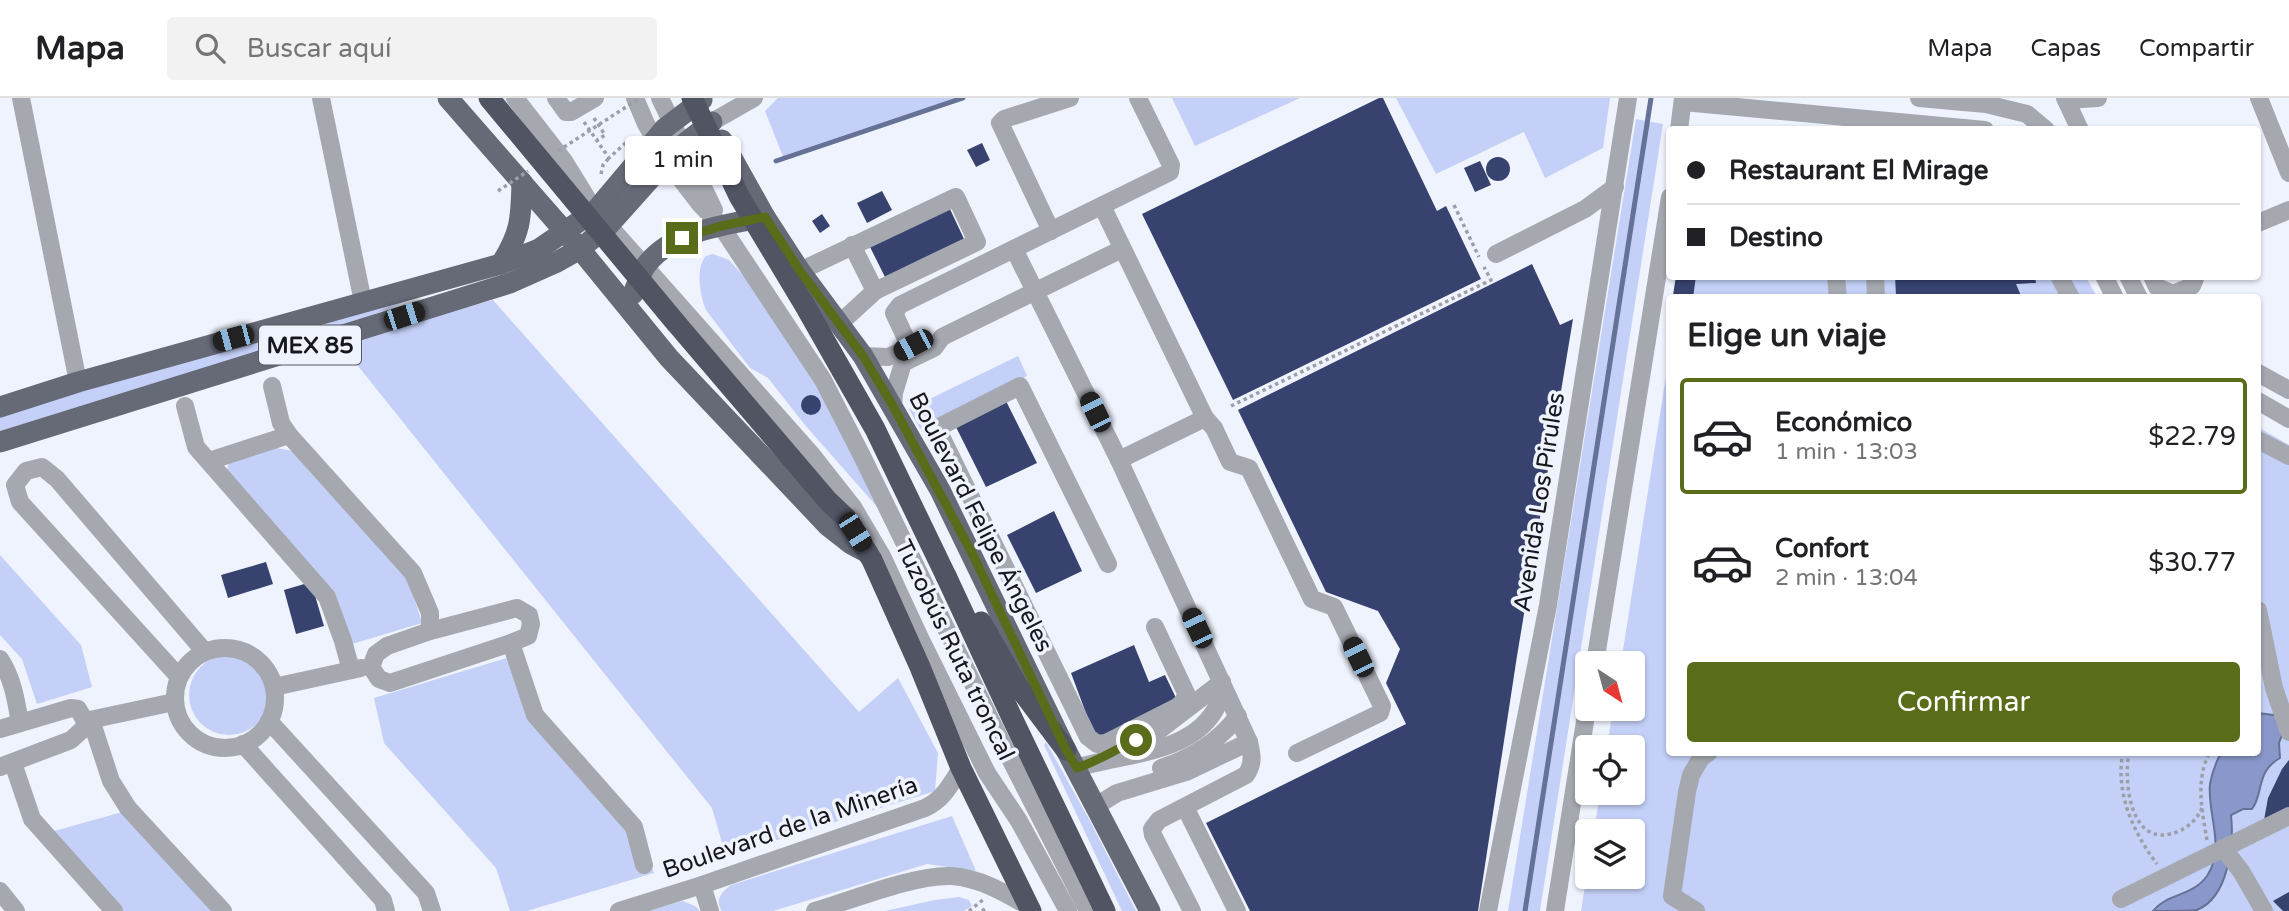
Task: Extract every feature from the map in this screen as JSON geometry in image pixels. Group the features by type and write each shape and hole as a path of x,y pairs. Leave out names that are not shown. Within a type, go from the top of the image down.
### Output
{"highway":[{"path":"489,98 676,323 828,501 846,518 868,553 920,667 961,768 1030,909"},
{"path":"700,99 739,196 875,429 1105,911"},
{"path":"946,576 981,621 1017,685 1080,760"}],"main road":[{"path":"448,98 526,176 573,240 670,358 828,526 850,544 868,553"},
{"name":"MEX 85","path":"0,442 510,283 555,263 656,139 700,99"},
{"name":"Boulevard Felipe Ángeles","path":"700,99 765,217 800,271 863,356 893,406 1080,760 1096,806 1150,911"},
{"name":"MEX 85","path":"598,212 712,122"},
{"path":"501,264 514,243 519,228 526,176"},
{"path":"628,309 645,267 656,255 682,238 765,217"},
{"name":"MEX 85","path":"0,407 78,382 501,264 539,249 573,240"}],"street":[{"path":"21,98 78,382"},
{"path":"321,98 363,302"},
{"name":"Tuzobús Ruta troncal","path":"501,98 562,172 812,454 859,517 882,556 987,773 1019,821 1068,911"},
{"name":"Tuzobús Ruta troncal","path":"515,98 564,160 598,212"},
{"path":"556,98 566,112 590,101"},
{"name":"Tuzobús Ruta troncal","path":"637,98 656,139 675,152"},
{"name":"Tuzobús Ruta troncal","path":"660,98 672,123 675,152 699,204 721,226 823,380 1088,911"},
{"path":"712,122 754,98"},
{"path":"1051,231 1000,123 1004,119 1070,98"},
{"path":"897,354 907,341 894,313 900,305 1167,174 1171,169 1138,98"},
{"name":"Avenida Los Pirules","path":"1488,911 1548,605 1628,98"},
{"path":"1920,98 1997,107 2027,114 2041,126"},
{"path":"2078,126 2065,99 2098,98"},
{"path":"2259,98 2289,173"},
{"path":"1680,126 1683,100 1825,122 1896,126"},
{"path":"1496,254 1585,209 1615,187"},
{"path":"800,271 956,197 977,242 875,291 839,324"},
{"path":"1102,206 1205,418 1214,428 1230,462 1249,468 1312,599 1334,607 1382,706 1380,713 1297,753"},
{"path":"2261,222 2289,210"},
{"path":"1597,651 1666,222"},
{"path":"852,245 875,291"},
{"path":"1014,249 1119,460 1249,741 1253,757 1246,775 1159,820 1152,829 1192,911"},
{"path":"863,356 881,358 897,354 929,337 942,337 1122,249"},
{"path":"2154,280 2157,287 2173,294 2192,286 2194,280"},
{"path":"893,406 903,363 934,348 942,337"},
{"path":"2261,399 2273,382"},
{"path":"272,386 281,423 289,435 413,573 430,613 430,631"},
{"path":"1108,564 1020,386 937,428 1088,737 1097,744 1105,743 1184,701 1186,693 1155,627"},
{"path":"2261,403 2289,419"},
{"path":"185,406 196,447 327,597 351,670"},
{"path":"1119,460 1205,418"},
{"path":"209,461 289,435"},
{"path":"2261,442 2289,456"},
{"path":"179,677 20,502 15,485 26,471 41,467 57,479 205,652"},
{"path":"517,608 528,615 531,624 528,636 390,683 379,679 371,667 376,654 387,646 430,631 517,608"},
{"path":"2261,619 2280,675 2289,732"},
{"path":"511,643 535,715 634,827 644,865"},
{"path":"226,648 248,653 260,661 269,673 275,699 269,721 254,739 220,748 198,740 182,724 174,702 179,677 185,667 205,652 226,648"},
{"path":"0,659 16,695 20,723"},
{"path":"274,687 371,667"},
{"path":"1080,760 1117,760 1179,741 1196,730 1211,715 1219,702 1222,682"},
{"path":"88,720 174,702"},
{"path":"0,729 71,708 78,709 88,720 111,781 128,808 223,911"},
{"path":"1096,806 1140,774 1180,762 1199,752 1226,731 1238,716"},
{"path":"88,720 84,728 71,740 7,765 32,819 114,911"},
{"path":"269,721 426,893 432,911"},
{"path":"1555,911 1585,721"},
{"path":"1117,793 1186,772 1249,741"},
{"path":"243,744 383,900 386,911"},
{"path":"1696,911 1672,896 1687,792 1691,775 1704,756"},
{"name":"Boulevard de la Minería","path":"619,911 702,886 935,804 961,768"},
{"path":"1185,807 1237,911"},
{"path":"2121,899 2289,816"},
{"path":"2223,848 2241,871 2264,911"},
{"path":"815,911 915,880 938,876 955,876 984,883 1030,909"},
{"path":"702,886 710,911"},
{"path":"0,891 16,911"}],"path":[{"path":"553,155 637,98"},
{"path":"590,101 605,135 597,140"},
{"path":"592,133 610,158"},
{"path":"598,180 603,165 626,141 634,137"},
{"path":"498,191 526,176"},
{"path":"1231,406 1491,280 1454,205"},
{"path":"2123,756 2121,775 2127,811 2143,843 2167,876"},
{"path":"2129,756 2127,779 2131,805 2146,830 2154,834 2175,833 2193,823 2202,808"},
{"path":"2206,857 2202,779 2209,756"},
{"path":"970,911 979,906"}],"shaded area":[{"path":"778,98 963,98 784,159 765,111"},
{"path":"1172,98 1300,98 1195,146"},
{"path":"1396,98 1610,98 1603,148 1545,178 1524,132 1436,174"},
{"path":"1636,119 1663,124 1581,651 1575,651 1575,687 1540,911 1508,911"},
{"path":"713,254 729,260 760,294 817,380 886,517 805,425 768,378 750,368 706,310 700,290 700,275 706,256"},
{"path":"1681,280 2088,280 2095,294 1680,294"},
{"path":"437,288 369,317 0,431 0,417 210,350"},
{"path":"493,300 859,712 898,678 938,753 935,791 726,856 712,808 338,341"},
{"path":"1018,356 1027,376 920,429 909,409"},
{"path":"1666,376 1666,756 2261,756 2261,429 2289,445 2289,911 1581,911 1584,889 1645,889 1645,819 1596,819 1598,805 1645,805 1645,735 1609,735 1611,721 1645,721 1645,651 1623,651"},
{"path":"276,448 299,452 406,572 422,623 352,644 335,593 227,471 229,462"},
{"path":"0,555 81,645 92,687 37,704 22,659 0,635"},
{"path":"520,654 544,721 637,823 654,873 527,911 510,911 496,868 384,743 374,698"},
{"path":"229,655 244,658 257,667 266,680 269,695 266,710 257,723 244,732 229,735 214,732 201,723 192,710 189,695 192,680 201,667 214,658"},
{"path":"2261,713 2289,717 2279,743 2280,758 2263,776 2256,803 2252,809 2243,809 2231,815 2230,854 2223,882 2216,894 2197,910 2153,911 2165,901 2201,883 2212,865 2216,842 2210,795 2213,772 2220,756 2261,756"},
{"path":"1046,742 1136,911 1122,911 1044,745"},
{"path":"126,811 218,911 117,911 47,833"},
{"path":"952,816 976,871 927,864 773,911 722,911 720,907 720,896 731,885"},
{"path":"959,897 969,900 972,906 964,911 885,911 935,900"},
{"path":"683,901 700,911 646,911"}],"building":[{"path":"1383,98 1437,211 1446,206 1481,279 1233,400 1142,214"},
{"path":"982,143 990,160 976,167 967,150"},
{"path":"1498,157 1506,161 1510,169 1506,177 1498,181 1490,177 1486,169 1490,161"},
{"path":"1480,161 1491,185 1475,192 1464,168"},
{"path":"882,191 892,210 867,223 857,203"},
{"path":"949,207 964,239 885,277 869,245"},
{"path":"822,214 830,226 820,233 812,221"},
{"path":"1532,264 1560,325 1573,319 1478,911 1250,911 1206,823 1406,724 1386,683 1400,649 1378,611 1326,592 1238,410"},
{"path":"1675,280 1695,280 1694,294 1673,294"},
{"path":"1895,280 2036,280 2036,283 2016,284 2020,294 1896,294"},
{"path":"811,395 818,398 821,405 818,412 811,415 804,412 801,405 804,398"},
{"path":"1005,399 1037,463 986,487 955,425"},
{"path":"1054,511 1082,571 1036,593 1007,535"},
{"path":"266,562 273,584 228,598 221,575"},
{"path":"311,582 324,626 296,634 284,590"},
{"path":"1134,645 1149,682 1165,675 1177,700 1096,740 1071,673"},
{"path":"2289,760 2289,812 2264,820 2268,798"},
{"path":"2289,892 2289,911 2283,911 2273,901"}],"waterway":[{"path":"776,161 963,98"},
{"path":"1525,911 1651,98"}],"route":[{"path":"682,238 765,217 800,271 863,356 893,406 940,490 1077,768 1097,761 1136,740"}]}
